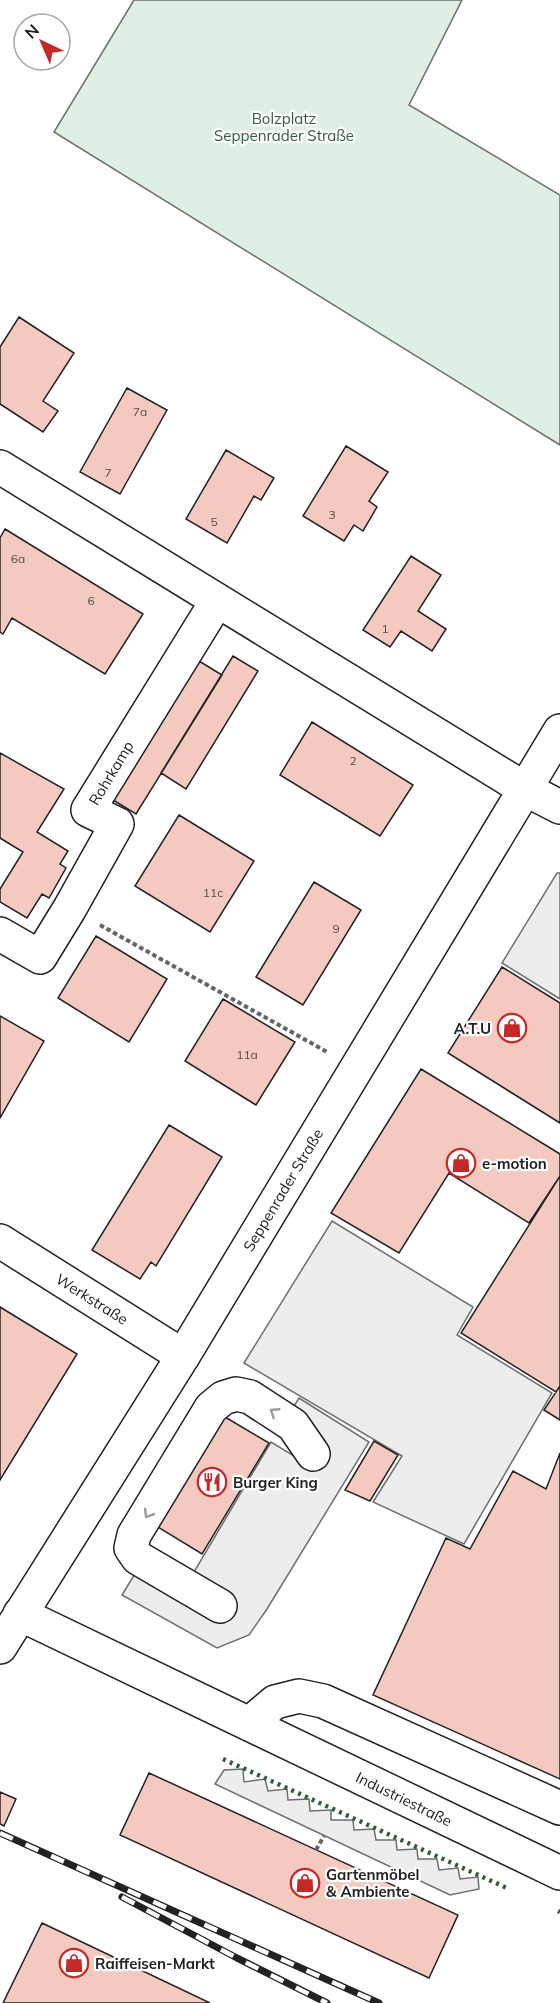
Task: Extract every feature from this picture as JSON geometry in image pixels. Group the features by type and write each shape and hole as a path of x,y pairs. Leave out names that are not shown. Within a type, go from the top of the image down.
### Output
{"street":[{"path":"0,467 525,789 560,807"},
{"name":"Rohrkamp","path":"0,934 40,957 117,824 88,810 217,601"},
{"name":"Seppenrader Straße","path":"0,1647 183,1356 560,731"},
{"name":"Werkstraße","path":"0,1241 183,1356"},
{"path":"220,1606 138,1558 131,1548 134,1536 211,1408 223,1398 236,1394 250,1397 293,1425 313,1454"},
{"name":"Industriestraße","path":"20,1614 560,1873"},
{"path":"249,1724 275,1702 299,1696 323,1701 560,1808"}],"path":[{"path":"70,908 356,1068"},
{"path":"316,1850 324,1836"}],"green space":[{"name":"Bolzplatz Seppenrader Straße","path":"134,0 462,0 409,105 560,195 560,445 54,132"}],"shaded area":[{"path":"557,873 560,873 560,999 502,963"},
{"path":"332,1221 473,1307 457,1335 552,1393 464,1544 373,1502 402,1456 244,1363"},
{"path":"299,1398 369,1442 249,1635 217,1648 122,1595 150,1549 194,1572 271,1442 294,1456 314,1425 291,1411"},
{"path":"243,1769 244,1782 265,1779 268,1791 287,1789 288,1800 309,1799 310,1811 331,1810 331,1820 353,1820 354,1830 374,1829 376,1840 396,1840 397,1850 417,1849 418,1859 437,1859 439,1870 458,1868 460,1879 478,1877 479,1889 450,1895 215,1784 224,1770"}],"building":[{"path":"19,317 74,353 43,401 58,411 43,432 0,404 0,347"},
{"path":"127,388 167,410 120,494 80,472"},
{"path":"346,446 388,472 369,501 377,507 363,531 354,525 344,541 303,516"},
{"path":"226,450 274,478 261,500 254,496 227,543 186,519"},
{"path":"5,529 143,614 105,674 12,618 3,634 0,632 0,538"},
{"path":"411,556 441,575 418,611 446,629 432,651 401,631 390,647 363,630"},
{"path":"233,656 258,671 186,789 161,773"},
{"path":"199,661 222,675 136,814 113,800"},
{"path":"312,722 413,785 380,836 280,775"},
{"path":"0,753 64,789 37,832 68,851 60,864 66,868 49,898 42,894 27,918 0,902 0,889 23,852 0,838"},
{"path":"179,815 254,861 210,932 135,886"},
{"path":"314,882 361,910 303,1005 256,977"},
{"path":"96,936 167,979 129,1042 58,998"},
{"name":"A.T.U","path":"502,967 560,1003 560,1123 448,1053"},
{"path":"223,999 295,1042 256,1105 185,1061"},
{"path":"0,1016 44,1041 0,1118"},
{"name":"e-motion","path":"421,1069 560,1154 560,1176 529,1223 449,1173 399,1253 331,1213"},
{"path":"169,1125 222,1157 156,1266 151,1262 140,1279 92,1250"},
{"path":"560,1176 560,1386 556,1392 461,1333"},
{"path":"0,1307 77,1354 0,1480"},
{"path":"560,1386 560,1420 544,1410"},
{"name":"Burger King","path":"220,1414 269,1443 202,1554 153,1524"},
{"path":"374,1441 398,1455 370,1501 345,1490"},
{"path":"560,1453 560,1779 373,1695 446,1538 470,1549 513,1471 546,1489"},
{"name":"Gartenmöbel & Ambiente","path":"149,1773 458,1915 429,1978 120,1835"},
{"path":"0,1792 16,1799 4,1826 0,1824"},
{"name":"Raiffeisen-Markt","path":"42,1923 210,2003 3,2003"}],"railway":[{"path":"0,1833 379,2003"},
{"path":"122,1897 327,2003"}],"hedge":[{"path":"223,1759 509,1889"}],"place":[{"name":"A.T.U","path":"512,1028"},
{"name":"e-motion","path":"461,1163"},
{"name":"Burger King","path":"212,1482"},
{"name":"Gartenmöbel & Ambiente","path":"305,1883"},
{"name":"Raiffeisen-Markt","path":"74,1963"}]}
